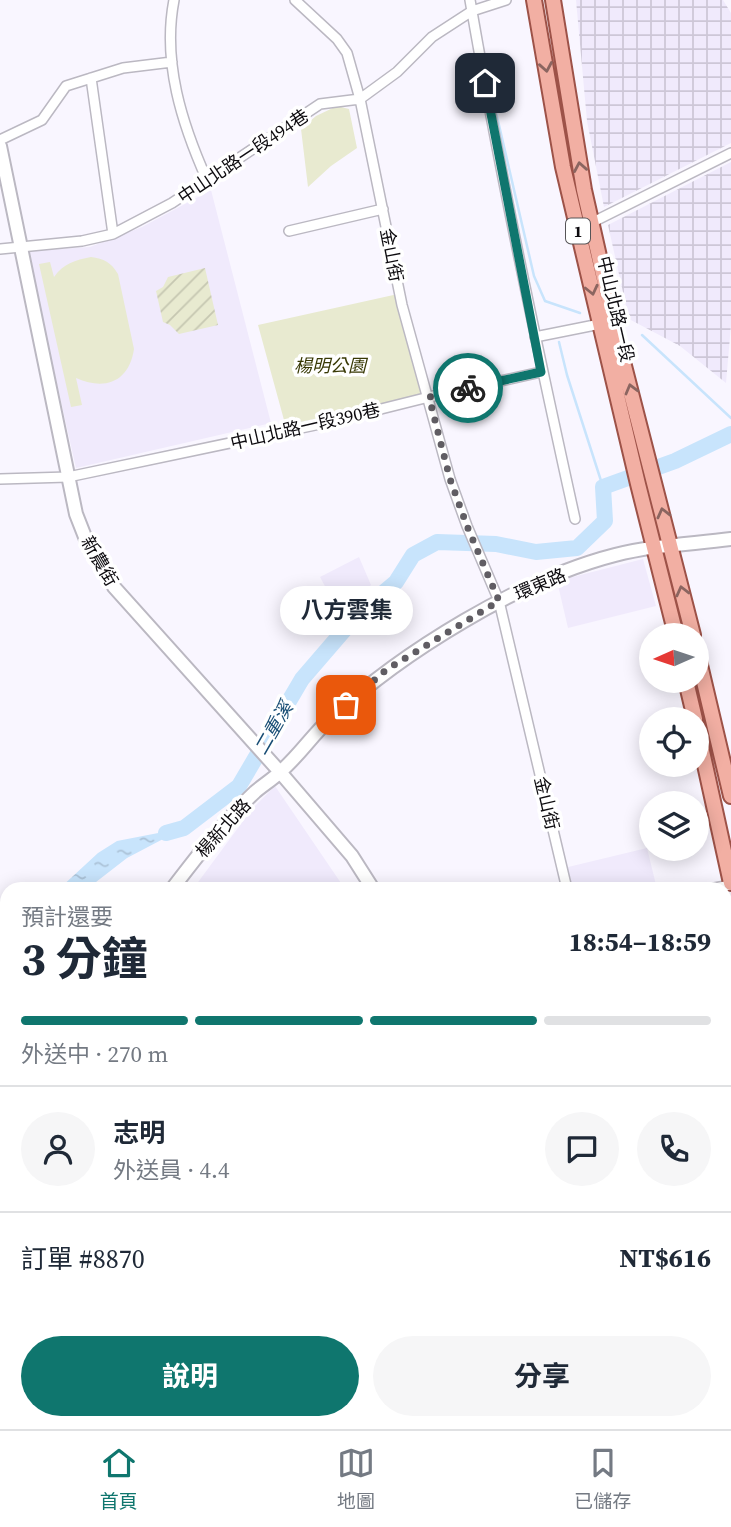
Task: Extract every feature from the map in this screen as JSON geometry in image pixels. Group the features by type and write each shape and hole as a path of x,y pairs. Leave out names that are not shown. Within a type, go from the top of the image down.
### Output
{"main road":[{"name":"中山北路一段","path":"534,0 554,117 577,227 654,548"},
{"name":"中山北路一段","path":"553,0 592,224 622,358 671,546"},
{"path":"554,117 571,115"},
{"name":"1","path":"671,546 690,623"},
{"name":"1","path":"654,548 673,623"},
{"path":"707,693 731,796"},
{"path":"708,777 731,882"}],"street":[{"path":"174,0 172,62 185,127 207,180"},
{"name":"金山街","path":"295,0 337,39 347,53 360,100 402,305 450,479 499,601 566,882"},
{"path":"470,0 476,10 503,180 541,372 575,519"},
{"path":"360,100 397,72 432,37 476,10 506,0"},
{"path":"0,140 42,120 66,86 123,68 172,62"},
{"path":"92,78 113,234"},
{"name":"中山北路一段494巷","path":"0,249 82,241 113,234 172,203 320,104 360,100"},
{"name":"新農街","path":"0,146 76,514 87,542 114,587 280,772 352,856 369,882"},
{"path":"577,227 592,224 731,152"},
{"path":"289,231 383,209"},
{"path":"535,337 600,324"},
{"name":"中山北路一段390巷","path":"0,479 68,477 325,423 541,372"},
{"name":"環東路","path":"280,772 329,719 386,670 499,601 565,572 614,555 731,540"},
{"name":"楊新北路","path":"178,882 214,835 256,791 280,772"}],"shaded area":[{"path":"576,0 723,0 731,13 731,143 604,207 587,121"},
{"path":"731,162 731,325 726,383 680,346 629,319 608,225"},
{"path":"211,190 271,423 76,468 27,251 90,247 142,227"},
{"path":"359,557 371,585 365,590 367,598 342,618 320,577"},
{"path":"643,559 656,606 568,628 557,581"},
{"path":"275,786 340,882 198,882 252,809"},
{"path":"639,850 639,861 650,861 655,882 567,882 564,868"}],"green space":[{"path":"337,106 349,109 357,148 331,166 308,187 301,129 316,116"},
{"path":"91,257 107,262 118,274 134,349 127,369 114,381 97,384 76,378 82,405 71,407 39,264 50,262 54,277 70,263"},
{"path":"205,268 218,325 179,334 163,322 156,291 163,287 168,277"},
{"name":"楊明公園","path":"398,294 429,397 287,431 258,325"}],"water":[{"path":"184,828 127,858 96,882 67,882 98,853 117,841"}],"waterway":[{"path":"489,82 534,276 545,301 580,313"},
{"path":"642,335 731,418"},
{"path":"559,342 603,487"},
{"name":"二重溪","path":"166,833 184,828 239,786 302,679 358,614 396,582 413,555 437,542 496,544 536,552 577,548 605,521 603,487 675,461 731,434"}],"way so far":[{"path":"346,705 386,670 499,601 450,479 429,397 468,388"}],"place":[{"name":"八方雲集","path":"346,705"}],"route":[{"path":"468,388 541,372 485,83"}]}
